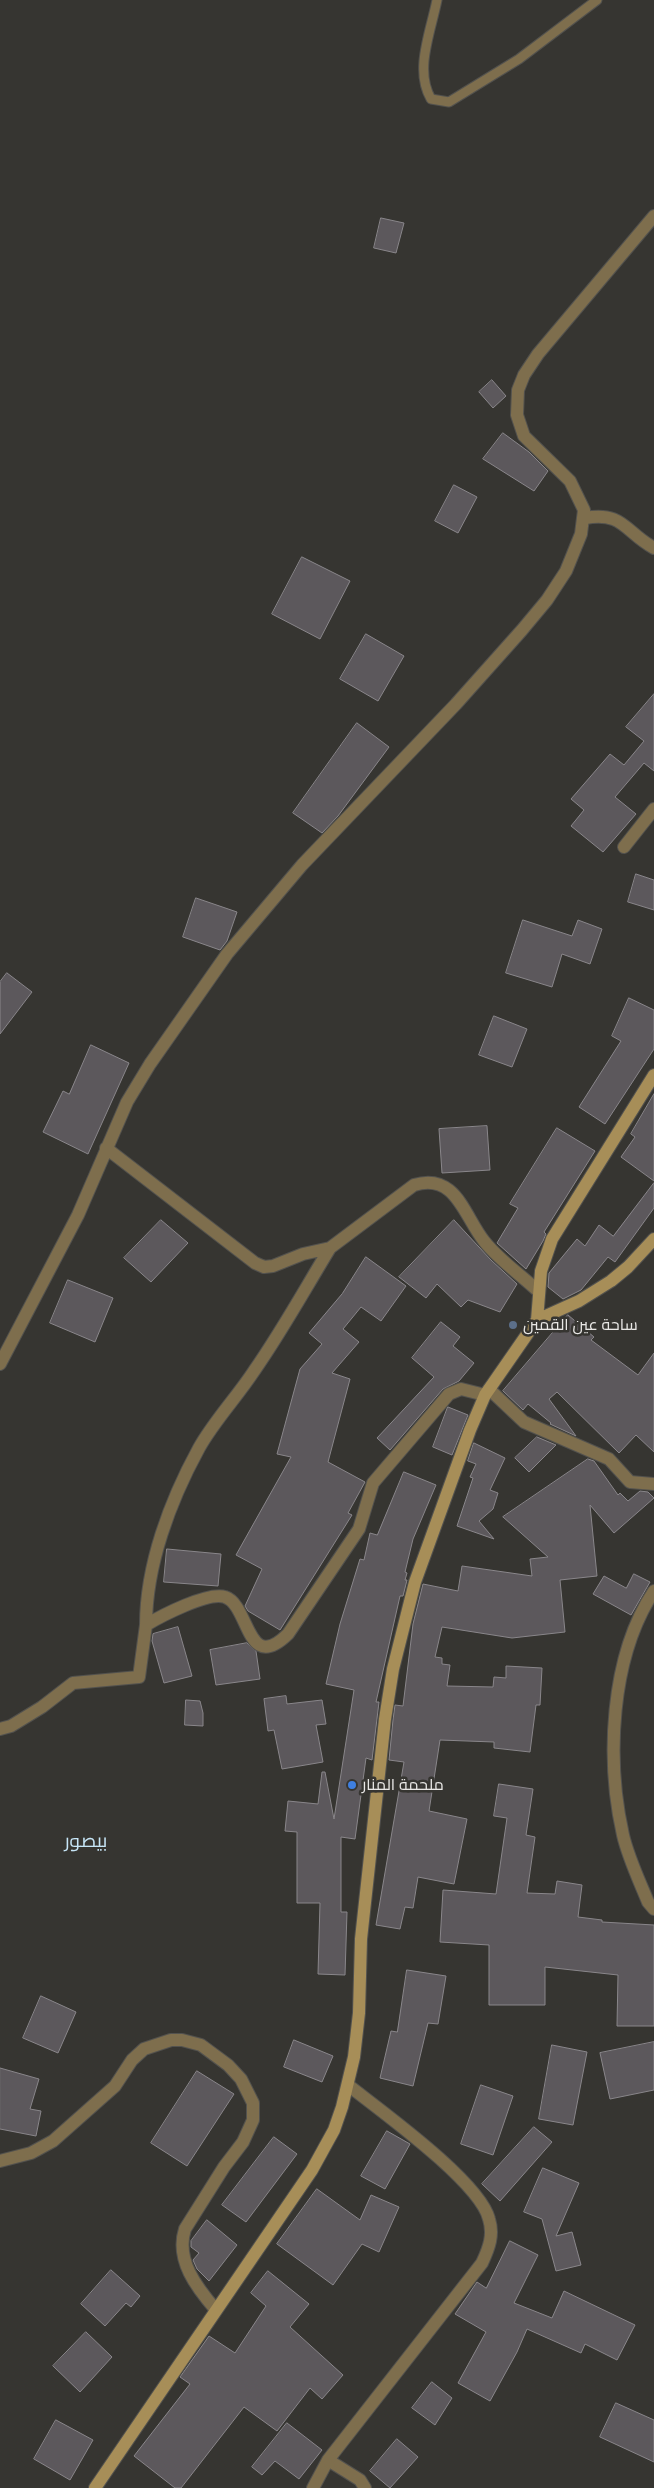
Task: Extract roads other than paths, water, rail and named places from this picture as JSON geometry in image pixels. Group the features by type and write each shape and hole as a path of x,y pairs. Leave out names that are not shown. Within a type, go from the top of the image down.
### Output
{"street":[{"path":"0,1364 30,1302 78,1216 127,1102 150,1064 227,954 302,864 456,704 540,610 566,571 576,551 584,518 581,502 570,481 524,436 517,415 518,390 524,375 538,354 654,216"},
{"path":"584,518 597,516 616,519 637,538 654,548"},
{"path":"624,848 654,809"},
{"path":"537,1320 538,1291 543,1263 552,1239 654,1075"},
{"path":"106,1148 260,1265 278,1265 303,1254 330,1248"},
{"path":"0,1729 11,1726 42,1707 73,1683 139,1677 146,1625 146,1608 156,1556 188,1471 200,1447 270,1346 330,1248 404,1191 424,1182 434,1183 450,1190 458,1198 485,1242 538,1291"},
{"path":"95,2488 323,2151 342,2107 357,2037 361,1939 393,1669 415,1582 476,1415 487,1392 537,1320 579,1301 611,1281 628,1267 654,1238"},
{"path":"146,1625 210,1596 219,1595 227,1597 233,1602 254,1640 265,1646 278,1644 293,1628 359,1529 371,1487 449,1394 460,1389 487,1392 524,1422 609,1459 630,1482 654,1484"},
{"path":"654,1591 632,1637 623,1669 613,1753 614,1788 623,1837 648,1902 654,1909"},
{"path":"0,2161 31,2153 53,2141 115,2086 132,2060 144,2050 161,2042 182,2040 210,2050 235,2071 241,2079 252,2103 253,2112 249,2132 224,2167 185,2230 182,2240 184,2261 198,2286 216,2310"},
{"path":"313,2488 328,2460 482,2263 492,2233 485,2208 470,2187 434,2154 348,2085"},
{"path":"328,2460 360,2480 366,2488"}],"lane":[{"path":"437,0 423,67 425,88 431,99 448,102 519,59 597,0"}],"place":[{"name":"ساحة عين القمين","path":"513,1325"},
{"name":"ملحمة المنار","path":"352,1785"}],"district":[{"name":"بيصور","path":"86,1842"}]}
